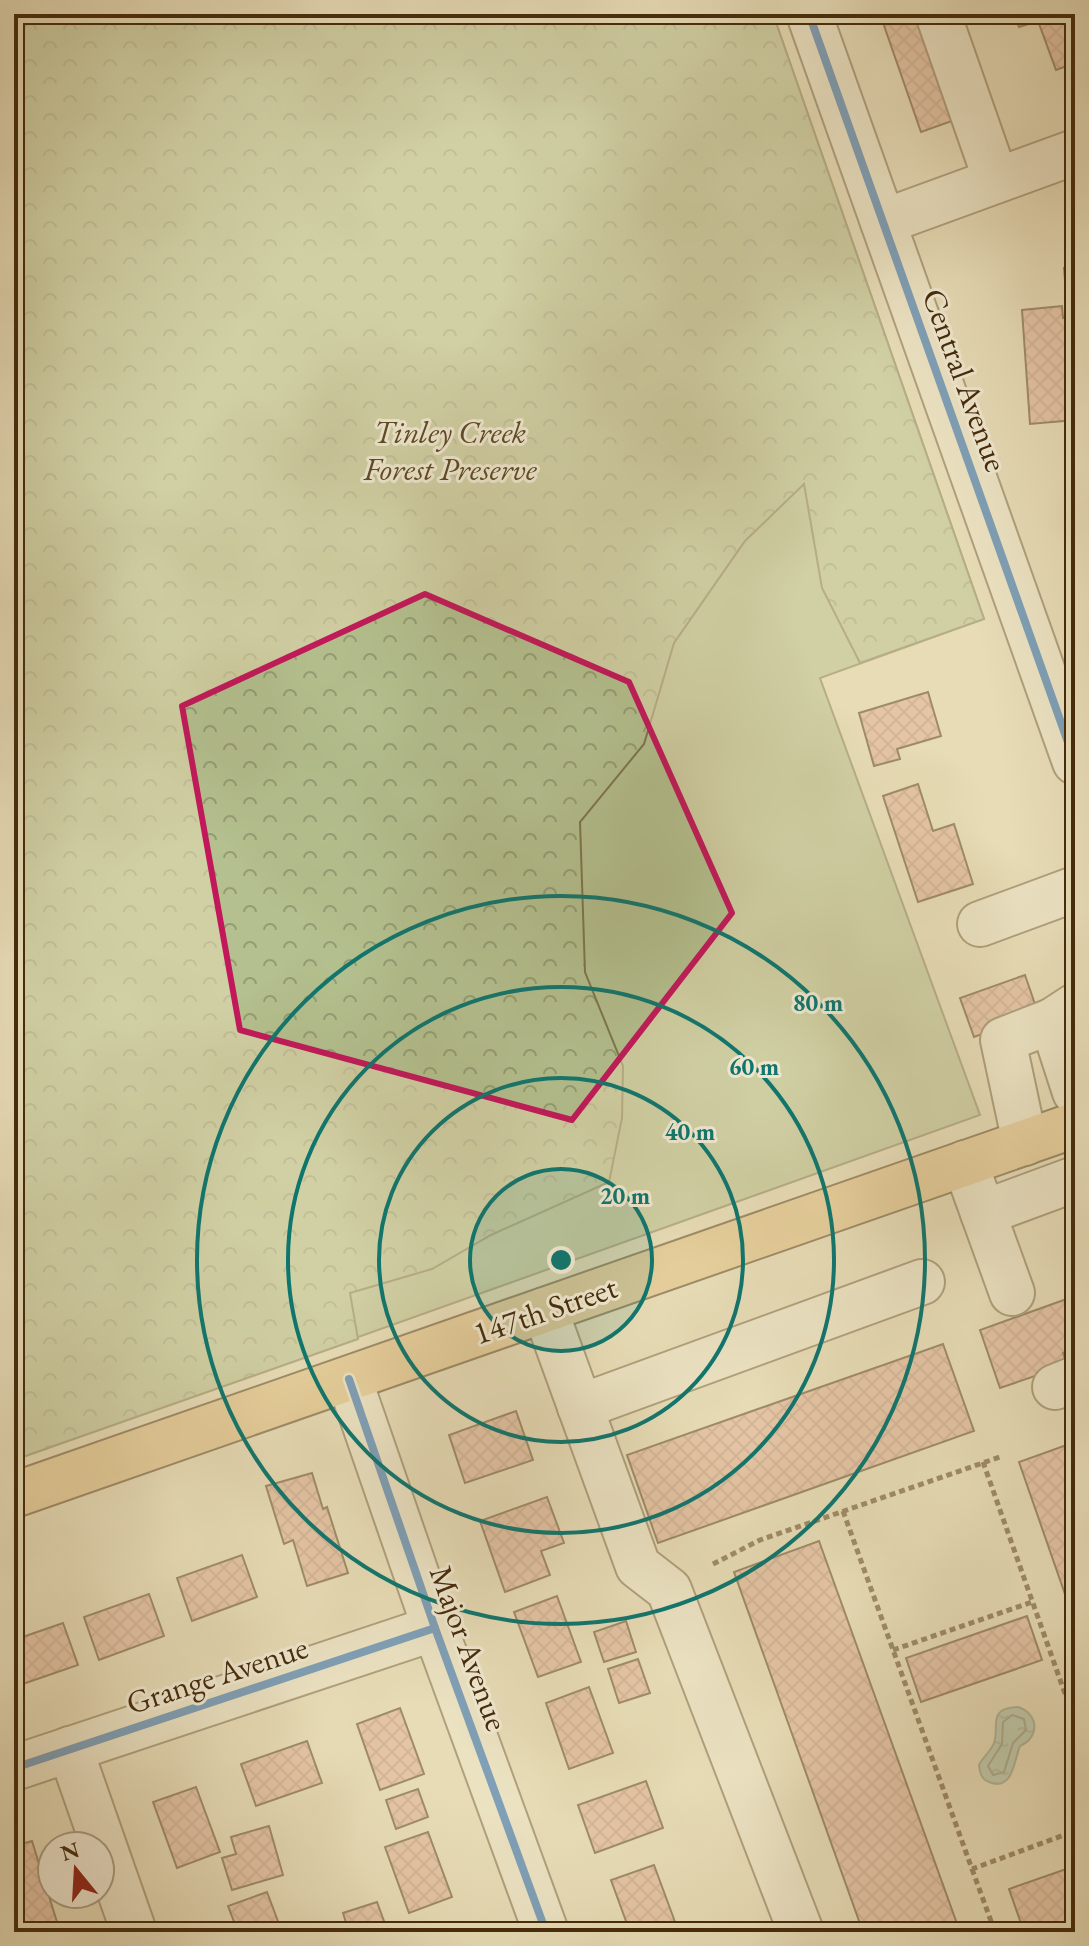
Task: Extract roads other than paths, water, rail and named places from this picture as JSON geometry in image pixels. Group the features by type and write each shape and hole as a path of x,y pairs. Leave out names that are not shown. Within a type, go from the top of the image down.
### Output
{"main road":[{"name":"147th Street","path":"14,1495 1062,1131"}],"street":[{"name":"Central Avenue","path":"809,14 883,222 1064,695 1075,762"},
{"path":"944,19 996,180"},
{"path":"883,222 1075,152"},
{"path":"980,924 1075,889"},
{"path":"1063,1013 1062,1131 1003,1040 1063,1013"},
{"path":"965,1163 1012,1293"},
{"path":"983,1213 1075,1179"},
{"path":"580,1407 922,1282"},
{"path":"545,1310 638,1566 669,1590 801,1932"},
{"name":"Major Avenue","path":"349,1379 435,1628 546,1932"},
{"name":"Grange Avenue","path":"14,1768 435,1628"},
{"path":"70,1749 134,1932"}],"water":[{"path":"1018,1707 1030,1715 1034,1732 1020,1746 1008,1779 997,1784 989,1782 981,1775 979,1765 994,1743 996,1719 1002,1711"}],"park label":[{"name":"Tinley Creek Forest Preserve","path":"450,450"}]}
